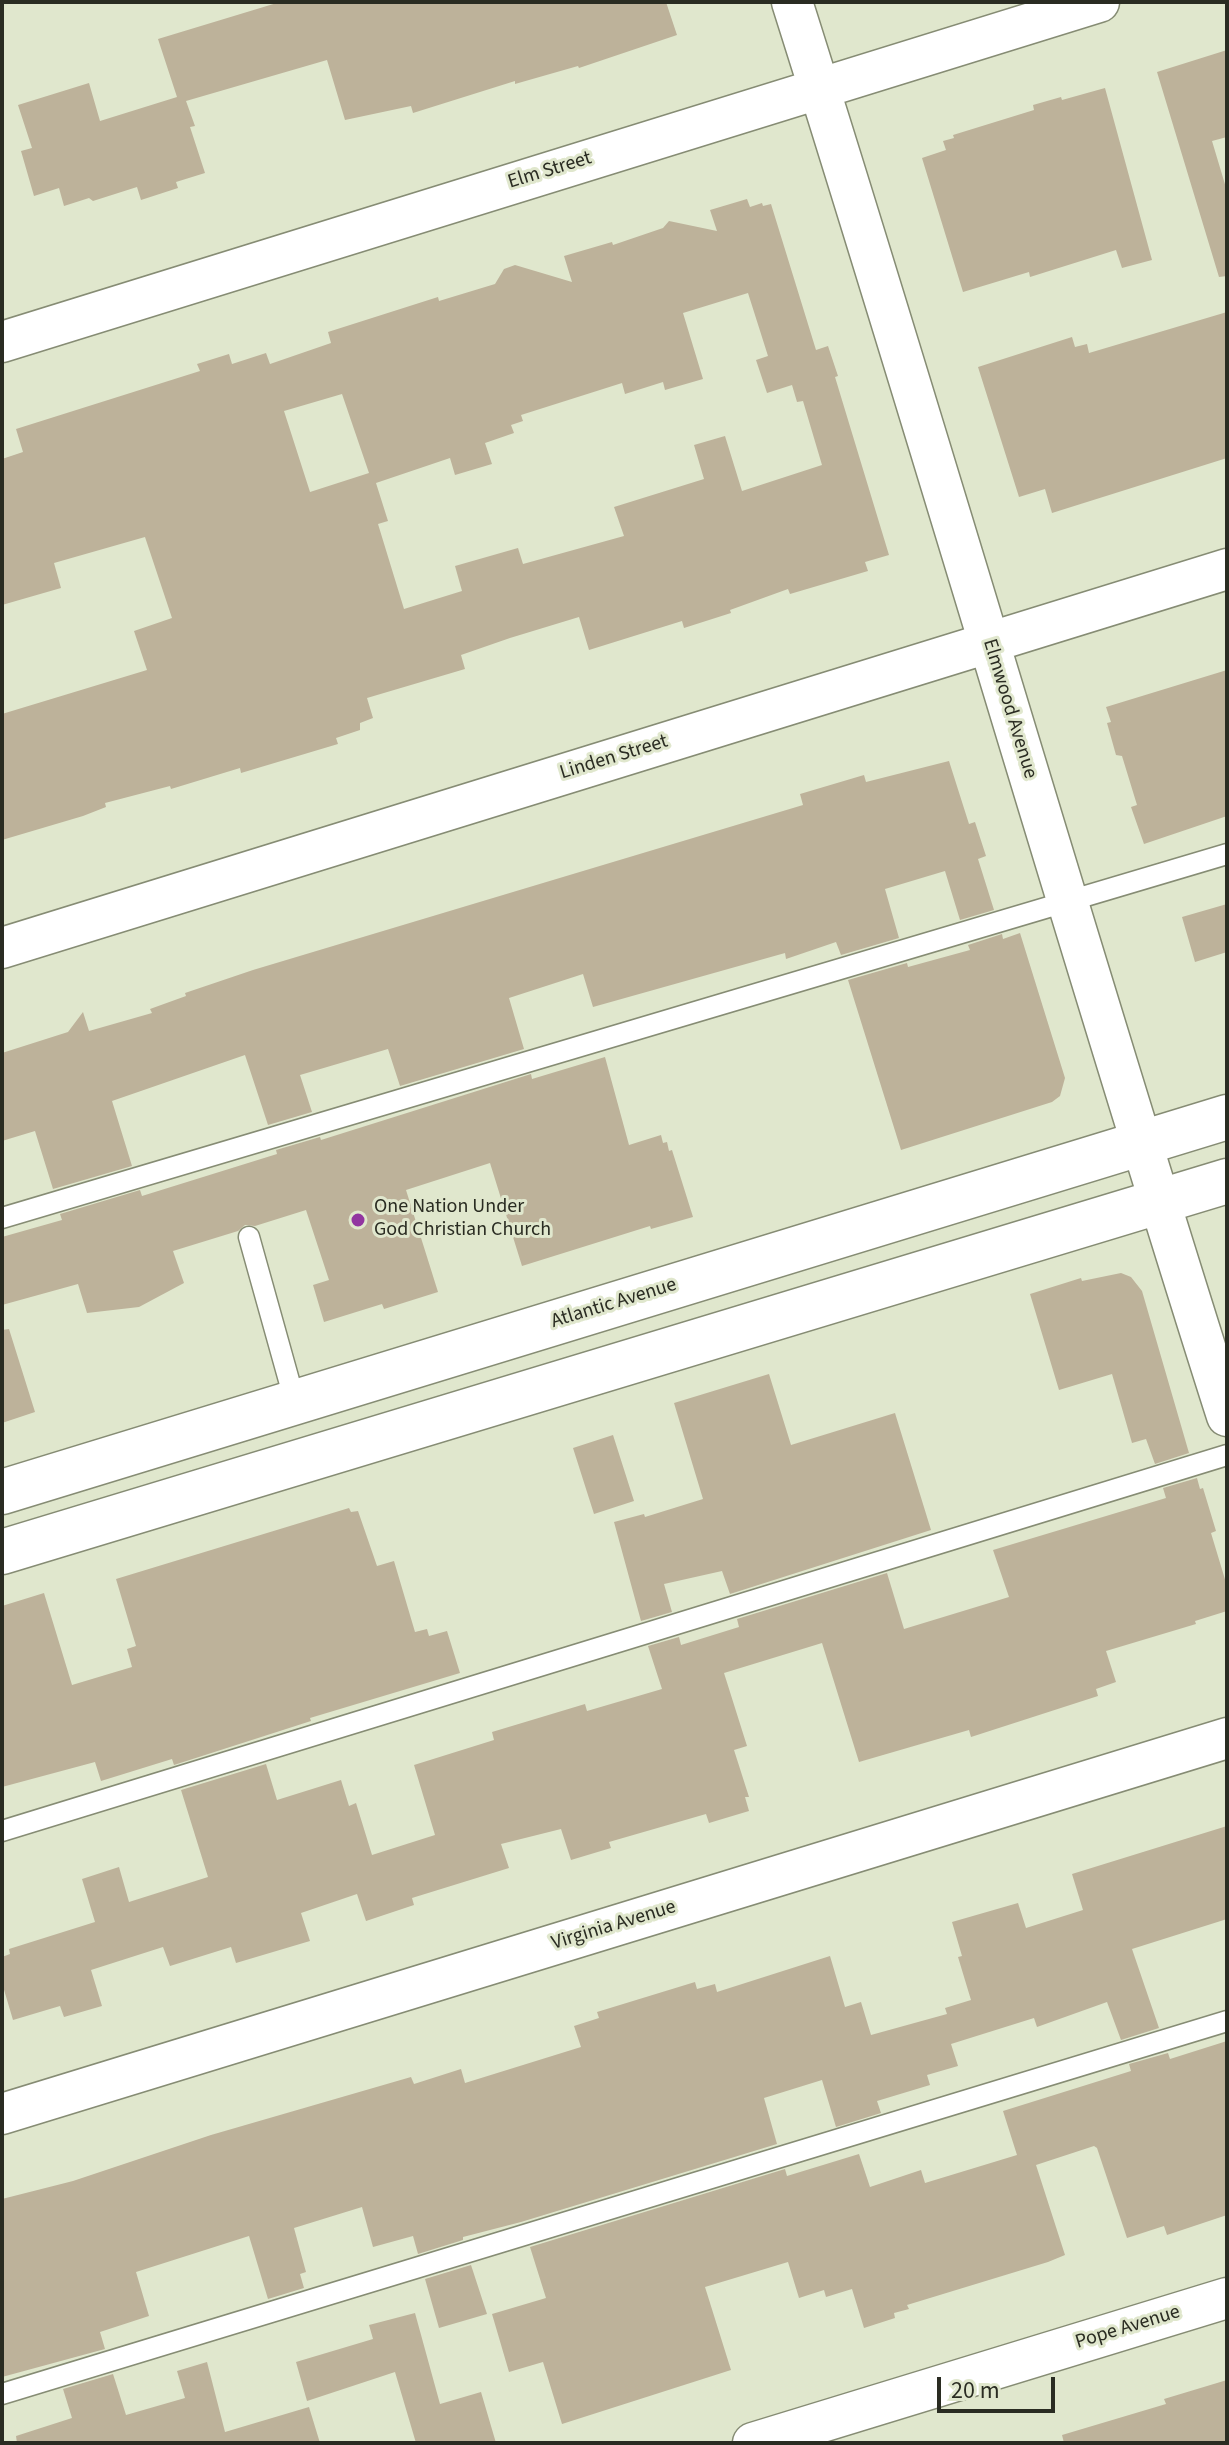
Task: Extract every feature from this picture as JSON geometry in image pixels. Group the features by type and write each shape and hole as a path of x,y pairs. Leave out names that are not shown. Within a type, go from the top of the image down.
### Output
{"main road":[{"name":"Atlantic Avenue","path":"2,1492 1227,1117"},
{"path":"2,1552 1227,1181"}],"street":[{"name":"Elmwood Avenue","path":"792,2 1141,1145 1227,1416"},
{"name":"Elm Street","path":"2,342 1099,2"},
{"name":"Linden Street","path":"2,948 1227,569"},
{"name":"Virginia Avenue","path":"2,2114 1227,1738"},
{"name":"Pope Avenue","path":"753,2443 1227,2298"}],"lane":[{"path":"2,1218 1227,854"},
{"path":"249,1237 295,1402"},
{"path":"2,1831 1227,1455"},
{"path":"2,2394 1227,2021"}],"building":[{"path":"280,2 666,2 677,35 579,68 515,84 515,81 413,113 411,106 345,120 327,60 186,101 195,126 190,127 205,173 176,182 178,188 141,200 137,187 93,201 89,198 64,206 59,188 34,196 21,151 32,148 18,105 89,83 100,121 177,97 158,39"},
{"path":"1227,50 1227,137 1212,141 1227,191 1227,276 1219,277 1157,72"},
{"path":"1105,88 1152,260 1122,268 1116,250 1030,277 1029,272 963,292 922,158 946,150 943,141 954,138 953,135 1034,110 1033,105"},
{"path":"747,199 750,207 771,204 816,350 828,346 889,555 865,562 868,571 790,594 788,589 730,610 731,613 684,628 682,621 589,650 579,617 510,638 461,655 465,669 367,698 373,718 360,723 360,730 336,738 338,744 241,773 240,768 171,789 170,786 105,803 106,807 83,816 2,840 2,714 147,670 134,631 172,618 145,537 54,563 61,588 2,605 2,459 23,452 16,429 200,371 197,364 229,354 232,364 266,353 270,364 331,343 328,332 438,297 439,301 495,284 504,269 515,265 572,282 564,256 612,242 613,245 663,228 669,221 717,231 710,210","holes":["748,293 768,356 756,360 767,393 792,385 797,402 803,401 822,465 742,491 725,436 694,445 704,479 614,507 624,536 523,564 518,548 455,566 462,591 404,609 378,524 388,521 376,483 450,458 455,475 492,464 485,443 514,433 511,425 523,421 521,415 622,383 625,394 663,382 665,390 703,379 683,313","342,394 369,473 310,492 284,411"]},
{"path":"1227,312 1227,458 1052,513 1045,489 1019,497 978,367 1072,337 1075,347 1087,344 1089,353"},
{"path":"1227,670 1227,816 1144,844 1131,807 1137,805 1122,756 1116,755 1106,707"},
{"path":"949,761 969,824 975,822 986,856 978,859 994,910 960,920 945,871 885,889 899,938 841,955 836,942 786,959 785,953 593,1007 583,974 509,998 524,1049 400,1086 388,1049 300,1075 312,1112 268,1125 245,1055 112,1101 132,1166 53,1189 35,1131 2,1141 2,1053 68,1032 83,1012 89,1031 152,1013 150,1009 186,996 185,993 253,970 803,805 800,794 864,775 866,782"},
{"path":"1227,904 1227,952 1195,962 1182,917"},
{"path":"1020,933 1065,1078 1060,1096 1052,1102 901,1150 848,980 907,963 908,967 970,950 968,945 1002,934 1003,939"},
{"path":"605,1057 629,1145 661,1135 663,1143 667,1142 669,1151 672,1150 693,1217 651,1229 650,1226 522,1266 490,1163 406,1190 438,1292 384,1309 382,1304 324,1322 313,1285 329,1280 306,1210 255,1226 245,1225 238,1231 173,1251 184,1283 139,1307 87,1313 78,1284 2,1305 2,1237 62,1220 60,1214 140,1190 142,1196 277,1154 276,1150 320,1137 321,1140 531,1074 532,1079"},
{"path":"1121,1273 1131,1277 1142,1291 1189,1453 1155,1464 1146,1439 1132,1443 1112,1374 1059,1390 1030,1294 1081,1278 1082,1281"},
{"path":"9,1329 35,1412 2,1423 2,1330"},
{"path":"769,1374 791,1445 895,1413 931,1530 730,1594 722,1571 664,1584 672,1612 641,1621 614,1522 644,1514 645,1517 703,1499 674,1403"},
{"path":"613,1435 634,1501 594,1514 573,1448"},
{"path":"1197,1478 1216,1531 1211,1533 1227,1586 1227,1611 1195,1621 1196,1624 1106,1651 1116,1682 1096,1689 1098,1696 971,1737 969,1730 859,1762 822,1643 724,1673 747,1746 734,1750 749,1797 745,1797 749,1811 709,1823 706,1814 609,1842 611,1848 571,1860 561,1829 501,1844 509,1868 412,1898 414,1905 366,1921 357,1894 301,1913 310,1941 236,1963 231,1947 170,1966 163,1947 91,1970 102,2006 64,2017 60,2006 13,2020 2,1983 2,1957 10,1954 9,1949 95,1922 82,1879 119,1867 129,1902 208,1877 181,1790 266,1764 277,1800 341,1780 349,1806 356,1803 372,1855 435,1835 414,1765 494,1740 492,1732 585,1704 587,1711 662,1689 648,1646 679,1637 681,1645 739,1627 737,1619 887,1573 904,1629 1009,1597 993,1550 1166,1498 1163,1488"},
{"path":"349,1508 351,1512 358,1511 377,1566 394,1561 415,1632 427,1629 429,1636 447,1631 460,1673 310,1718 311,1721 174,1765 172,1759 101,1781 95,1762 2,1787 2,1606 44,1593 72,1685 132,1667 127,1649 136,1646 116,1579"},
{"path":"1227,1826 1227,1919 1132,1949 1159,2028 1121,2040 1107,2002 1037,2027 1034,2018 951,2044 958,2066 927,2075 930,2085 877,2101 881,2113 836,2127 822,2080 764,2098 777,2144 463,2237 463,2240 418,2254 413,2236 373,2247 362,2207 294,2228 306,2272 300,2274 304,2288 268,2299 249,2236 136,2272 149,2316 100,2332 105,2349 2,2377 2,2199 73,2181 211,2135 411,2077 414,2084 461,2069 465,2083 581,2047 574,2026 599,2018 597,2012 695,1982 697,1989 715,1984 717,1992 830,1956 845,2007 861,2002 871,2035 947,2014 945,2008 971,2000 958,1957 962,1956 952,1922 1018,1903 1026,1928 1083,1910 1072,1874"},
{"path":"1227,2041 1227,2215 1167,2235 1164,2226 1127,2238 1094,2146 1036,2165 1065,2255 1048,2262 907,2305 909,2309 894,2313 895,2318 864,2328 852,2289 826,2297 824,2290 799,2298 788,2262 705,2287 731,2370 562,2424 543,2362 509,2372 492,2314 546,2298 530,2247 785,2169 787,2176 859,2154 870,2187 921,2170 925,2183 1017,2155 1003,2111 1131,2071 1129,2064 1168,2053 1170,2059"},
{"path":"471,2265 487,2314 439,2328 425,2279"},
{"path":"415,2313 440,2404 481,2392 496,2443 416,2443 395,2372 307,2401 296,2362 373,2339 369,2325"},
{"path":"207,2362 225,2432 309,2407 320,2443 17,2443 16,2436 72,2418 63,2389 113,2374 126,2415 185,2398 177,2371"},
{"path":"1227,2380 1227,2443 1064,2443 1062,2435 1166,2404 1164,2399"}],"place":[{"name":"One Nation Under God Christian Church","path":"358,1220"}]}
